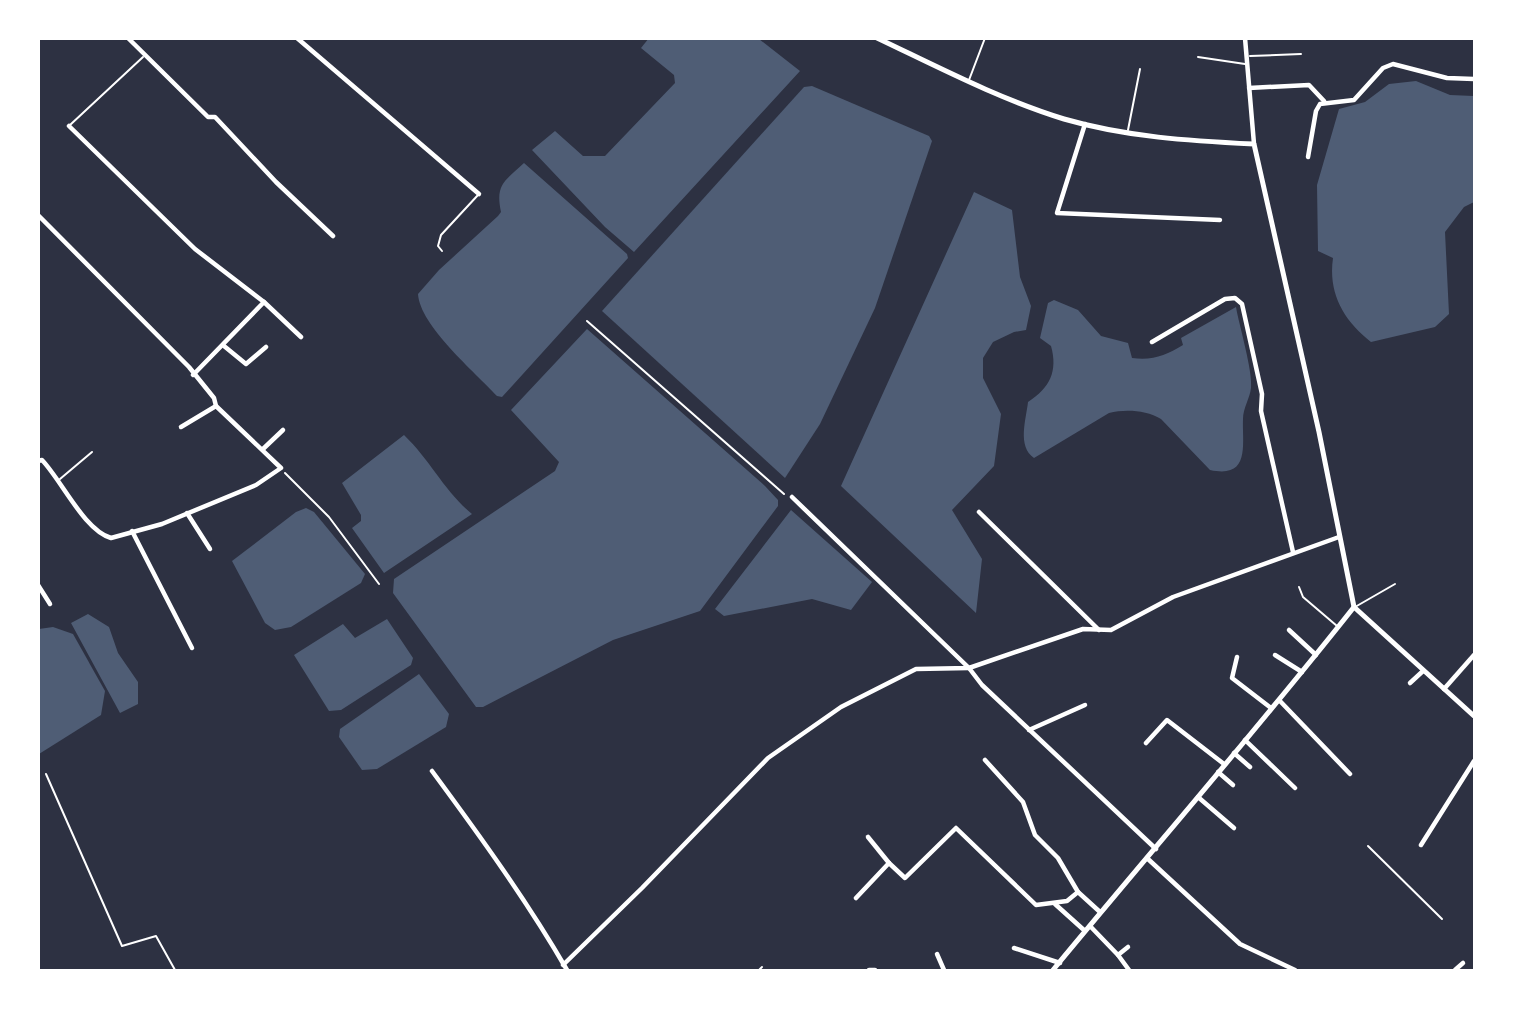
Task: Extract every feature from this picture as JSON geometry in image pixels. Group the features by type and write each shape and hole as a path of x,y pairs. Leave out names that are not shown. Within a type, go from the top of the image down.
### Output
{"street":[{"path":"128,38 208,117 215,117 268,174 332,236"},
{"path":"297,38 479,194"},
{"path":"877,38 1022,104 1084,124 1128,134 1254,144"},
{"path":"1245,38 1254,144 1354,607 1475,716"},
{"path":"1308,157 1316,111 1324,101 1354,100 1383,68 1393,64 1447,78 1475,79"},
{"path":"1249,88 1310,85 1324,101"},
{"path":"1084,124 1057,213 1220,220"},
{"path":"69,125 195,249 264,302 301,337"},
{"path":"38,215 189,367 214,398 216,406 281,468 256,485 162,524 111,538 98,533 60,480 42,460 38,461"},
{"path":"1152,342 1225,299 1234,298 1242,304 1262,394 1261,411 1293,552"},
{"path":"193,375 264,302"},
{"path":"224,346 246,365 267,347"},
{"path":"181,427 216,406"},
{"path":"263,449 283,430"},
{"path":"792,497 969,668 982,685 1156,849"},
{"path":"979,512 1100,631"},
{"path":"187,513 210,549"},
{"path":"132,531 192,648"},
{"path":"563,965 768,758 841,707 916,669 969,668 1083,629 1111,630 1173,597 1339,537"},
{"path":"38,585 50,604"},
{"path":"1053,971 1100,912 1156,849 1233,752 1303,673 1354,607"},
{"path":"1289,630 1316,655"},
{"path":"1275,655 1303,673"},
{"path":"1444,689 1475,656"},
{"path":"1237,657 1232,678 1271,708"},
{"path":"1410,683 1423,671"},
{"path":"1279,700 1350,774"},
{"path":"1029,730 1085,705"},
{"path":"1146,743 1167,720 1223,764"},
{"path":"1245,740 1295,788"},
{"path":"1233,752 1250,767"},
{"path":"985,760 1023,802 1035,835 1058,858 1078,892 1100,912"},
{"path":"1421,845 1475,761"},
{"path":"432,771 477,832 567,971"},
{"path":"1217,772 1233,785"},
{"path":"1198,797 1234,828"},
{"path":"867,837 905,878 956,828 1037,905 1067,901 1078,892"},
{"path":"1147,859 1240,944 1295,971"},
{"path":"856,898 889,863"},
{"path":"1055,904 1118,955 1129,971"},
{"path":"1118,955 1128,947"},
{"path":"1014,948 1059,962"},
{"path":"937,954 944,971"},
{"path":"1455,971 1462,963"}],"lane":[{"path":"968,81 985,38"},
{"path":"1246,56 1301,54"},
{"path":"69,125 146,55"},
{"path":"1198,57 1246,64"},
{"path":"1128,134 1140,69"},
{"path":"442,251 438,246 441,235 479,194"},
{"path":"60,480 92,452"},
{"path":"1354,607 1395,584"},
{"path":"1299,587 1303,597 1338,627"},
{"path":"46,774 122,946 156,936 175,971"},
{"path":"1368,846 1442,919"},
{"path":"759,971 762,967"}],"path":[{"path":"587,321 783,494 792,497"},
{"path":"281,468 329,517 379,584"}],"water":[{"path":"649,38 759,39 800,71 634,252 605,227 532,150 555,131 583,156 605,156 675,83 674,75 641,48"},
{"path":"1416,81 1450,95 1474,96 1474,202 1464,207 1445,232 1449,314 1435,327 1371,342 1345,315 1335,294 1333,258 1318,251 1317,185 1339,109 1365,102 1389,84"},
{"path":"812,86 929,136 932,141 875,308 820,424 785,478 602,311 804,87"},
{"path":"524,163 627,254 628,258 502,397 497,396 438,334 421,307 418,294 439,270 498,216 501,212 499,195 503,184"},
{"path":"974,192 1012,210 1020,277 1031,306 1026,330 1014,332 993,342 983,358 983,378 1001,414 994,466 952,510 982,559 976,613 841,486"},
{"path":"1054,300 1078,310 1101,336 1128,343 1132,358 1140,359 1177,349 1183,345 1181,338 1236,307 1251,380 1243,415 1242,457 1238,464 1223,471 1210,470 1161,419 1142,412 1129,411 1109,413 1034,458 1024,440 1025,424 1028,402 1047,385 1053,371 1051,346 1040,338 1048,303"},
{"path":"587,329 765,486 778,500 778,506 700,611 613,640 483,707 476,707 393,593 394,579 555,471 559,462 511,410"},
{"path":"404,435 453,496 472,514 384,573 352,528 361,521 361,515 342,483"},
{"path":"306,508 314,512 365,574 361,583 291,627 275,630 265,623 232,561 296,512"},
{"path":"791,510 872,582 851,610 812,599 724,616 715,609"},
{"path":"88,614 109,627 118,653 138,682 138,704 120,713 71,623"},
{"path":"387,619 413,658 411,665 341,710 329,711 294,655 343,624 355,638"},
{"path":"53,627 73,634 105,691 101,715 39,754 39,629"},
{"path":"419,674 449,714 446,727 377,769 362,770 339,737 340,729"}]}
